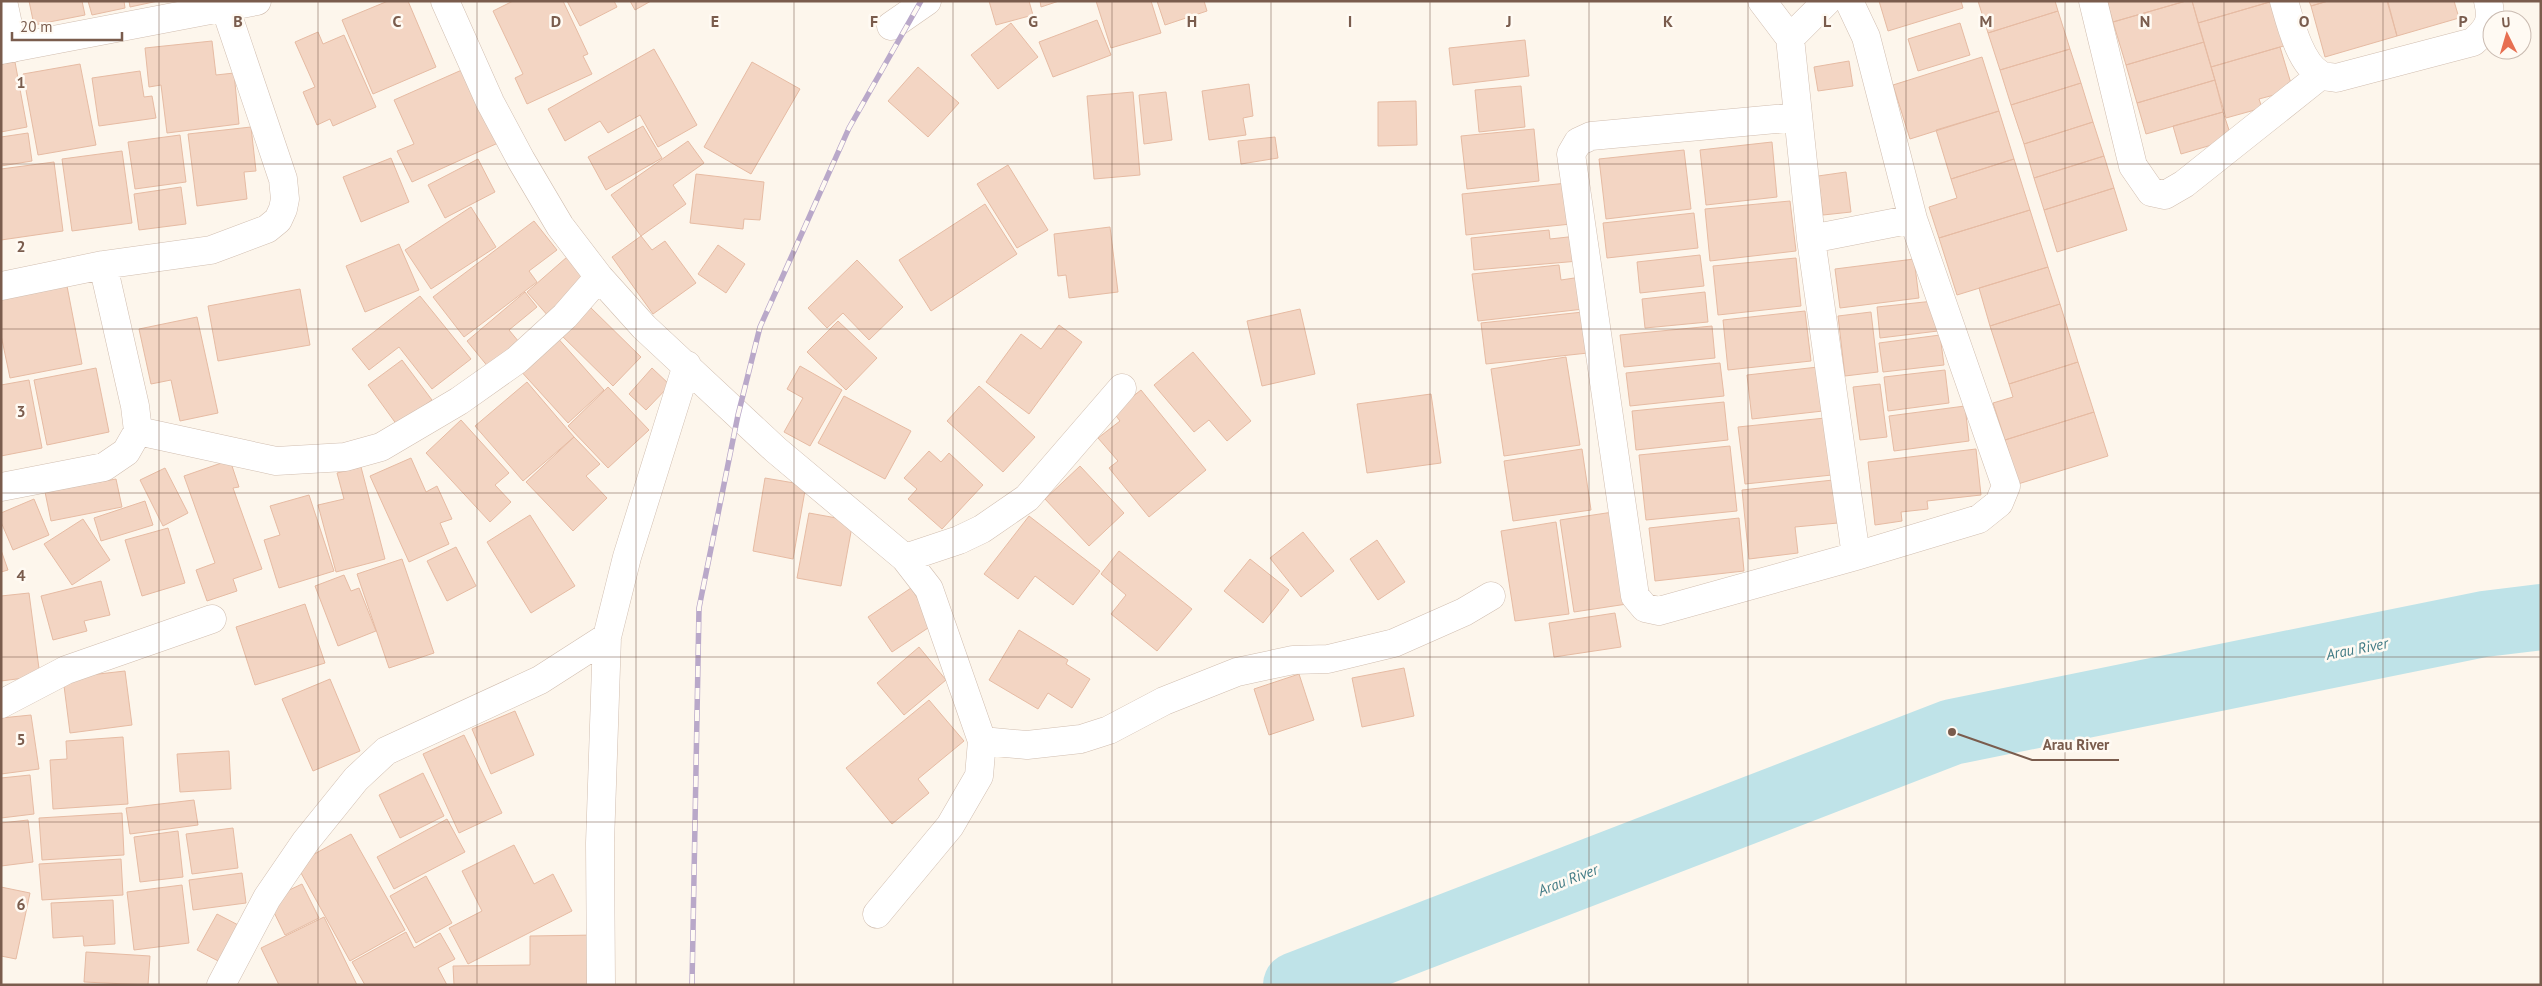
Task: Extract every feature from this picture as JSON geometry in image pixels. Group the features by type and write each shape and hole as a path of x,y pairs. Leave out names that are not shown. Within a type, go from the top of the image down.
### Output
{"street":[{"path":"3,1 7,49 224,4 257,1"},
{"path":"444,1 490,102 521,160 560,226 599,277 644,327 687,365 776,450 905,558 929,589 982,741 979,776 950,826 877,914"},
{"path":"907,1 891,26 927,1"},
{"path":"1762,1 1790,38 1811,239 1856,556"},
{"path":"1790,38 1828,1"},
{"path":"1798,117 1591,136 1578,142 1571,154 1635,596 1645,608 1658,611 1856,556 1979,519 1999,503 2006,486 1913,218 1866,36 1849,1"},
{"path":"2094,1 2133,166 2151,192 2165,195 2184,184 2321,75"},
{"path":"2284,1 2291,27 2307,62 2321,75 2336,78 2473,42 2491,20 2488,1"},
{"path":"1,286 103,265 211,250 267,229 278,220 285,199 283,179 224,4"},
{"path":"1811,239 1913,218"},
{"path":"1,487 104,467 126,452 138,431 135,406 103,265"},
{"path":"138,431 276,462 344,457 381,448 444,410 517,360 565,316 599,277"},
{"path":"601,985 600,842 607,637 627,557 687,365"},
{"path":"905,558 959,540 982,529 1027,498 1122,388"},
{"path":"982,741 1027,745 1081,739 1109,730 1164,701 1237,672 1293,660 1328,659 1394,644 1464,612 1491,596"},
{"path":"1,704 66,670 212,619"},
{"path":"221,985 267,898 301,849 356,779 386,750 540,680 607,637"}],"building":[{"path":"29,1 82,1 85,15 34,25"},
{"path":"88,1 124,1 125,8 92,15"},
{"path":"129,1 158,1 130,7"},
{"path":"388,1 408,1 436,67 373,94 342,20"},
{"path":"513,1 563,1 588,54 583,56 592,74 527,104 515,78 523,74 493,11"},
{"path":"567,1 614,1 617,7 580,26"},
{"path":"630,1 651,1 635,10"},
{"path":"989,1 1029,1 1033,15 996,25"},
{"path":"1040,1 1059,1 1041,7"},
{"path":"1096,1 1151,1 1161,33 1111,48"},
{"path":"1157,1 1204,1 1207,11 1165,25"},
{"path":"1879,1 1961,1 1963,8 1888,31"},
{"path":"1978,1 2055,1 2058,11 1988,33"},
{"path":"2107,1 2186,1 2113,22"},
{"path":"2186,1 2192,1 2204,42 2126,65 2113,22"},
{"path":"2192,1 2273,1 2198,23"},
{"path":"2273,1 2287,45 2211,67 2198,23"},
{"path":"2309,1 2328,1 2311,6"},
{"path":"2328,1 2387,1 2397,36 2325,57 2311,6"},
{"path":"2454,1 2459,18 2397,36 2388,2"},
{"path":"2058,11 2070,49 2000,70 1988,33"},
{"path":"1097,20 1111,55 1053,77 1039,42"},
{"path":"1011,23 1038,57 998,89 971,55"},
{"path":"1960,23 1970,55 1918,71 1908,39"},
{"path":"318,32 323,44 344,35 376,107 333,126 330,119 317,125 303,92 315,87 295,42"},
{"path":"1525,40 1529,76 1453,85 1449,48"},
{"path":"212,41 216,75 234,73 239,124 167,133 161,85 149,87 145,48"},
{"path":"2204,42 2215,80 2137,103 2126,65"},
{"path":"2280,47 2293,90 2259,99 2262,108 2226,118 2211,67"},
{"path":"654,49 697,125 658,147 640,115 608,133 600,121 565,141 548,109"},
{"path":"2070,49 2081,83 2011,105 2000,70"},
{"path":"1982,57 1999,111 1910,139 1893,85"},
{"path":"1849,61 1853,86 1818,91 1814,67"},
{"path":"15,62 27,127 1,132 1,64"},
{"path":"752,62 800,89 751,174 704,147"},
{"path":"80,64 96,145 38,155 23,74"},
{"path":"918,67 959,103 928,137 888,101"},
{"path":"464,69 498,143 412,182 397,151 414,144 394,100"},
{"path":"140,71 144,97 152,96 156,118 99,126 92,78"},
{"path":"2215,80 2223,112 2146,134 2137,103"},
{"path":"2081,83 2093,122 2024,144 2011,105"},
{"path":"1249,84 1253,116 1243,118 1246,135 1209,140 1202,91"},
{"path":"1521,86 1525,127 1479,132 1475,90"},
{"path":"1133,92 1140,175 1094,179 1087,96"},
{"path":"1166,92 1172,140 1144,144 1139,95"},
{"path":"1416,101 1417,145 1378,146 1378,102"},
{"path":"1999,111 2014,159 1951,179 1936,130"},
{"path":"2223,112 2232,139 2181,154 2173,126"},
{"path":"2093,122 2104,156 2034,178 2024,144"},
{"path":"643,126 662,158 606,190 588,157"},
{"path":"251,127 256,171 244,172 247,199 197,206 188,134"},
{"path":"1534,129 1539,181 1467,189 1461,136"},
{"path":"28,133 32,161 1,166 1,137"},
{"path":"180,135 186,182 135,189 128,142"},
{"path":"1275,137 1278,158 1241,164 1238,141"},
{"path":"688,141 704,163 673,185 686,204 641,236 611,195"},
{"path":"1772,142 1777,197 1706,205 1700,150"},
{"path":"1684,150 1691,209 1606,219 1599,159"},
{"path":"122,151 132,223 72,231 62,159"},
{"path":"2104,156 2114,188 2044,210 2034,178"},
{"path":"391,158 409,202 361,222 343,177"},
{"path":"478,159 495,192 445,218 428,185"},
{"path":"2014,159 2030,210 1939,238 1929,207 1957,198 1951,179"},
{"path":"54,162 63,231 1,240 1,169"},
{"path":"1008,165 1048,230 1017,248 977,184"},
{"path":"1846,172 1851,212 1823,215 1818,176"},
{"path":"696,174 764,182 760,220 744,219 743,229 690,223"},
{"path":"1567,183 1571,224 1466,235 1462,194"},
{"path":"181,187 186,224 139,230 134,194"},
{"path":"2114,188 2127,230 2057,252 2044,210"},
{"path":"1790,201 1796,251 1710,261 1705,209"},
{"path":"985,204 1017,254 931,311 899,260"},
{"path":"471,207 496,247 431,289 405,250"},
{"path":"2030,210 2048,267 1957,295 1939,238"},
{"path":"1694,213 1698,248 1607,258 1603,223"},
{"path":"534,221 557,250 529,271 537,282 464,337 433,297"},
{"path":"1110,227 1118,292 1069,298 1066,275 1058,276 1054,234"},
{"path":"1549,230 1550,239 1577,236 1579,261 1474,270 1471,238"},
{"path":"641,236 652,250 665,241 696,283 653,314 612,257"},
{"path":"399,244 419,290 365,312 346,266"},
{"path":"718,245 745,264 726,293 698,274"},
{"path":"1700,255 1704,286 1640,293 1637,262"},
{"path":"567,257 589,282 549,317 527,292"},
{"path":"1796,258 1801,306 1718,315 1713,266"},
{"path":"1914,259 1919,298 1840,308 1835,269"},
{"path":"857,260 903,307 869,340 843,313 827,328 808,308"},
{"path":"1559,265 1561,280 1581,277 1584,309 1478,321 1472,274"},
{"path":"2048,267 2060,304 1990,326 1979,288"},
{"path":"67,286 82,364 10,378 1,335 1,299"},
{"path":"300,289 310,345 218,361 208,306"},
{"path":"525,292 537,307 509,330 519,342 489,368 467,341"},
{"path":"1705,292 1708,322 1645,328 1642,299"},
{"path":"420,296 471,359 432,389 399,347 369,370 352,349"},
{"path":"1934,301 1938,331 1880,338 1877,307"},
{"path":"2060,304 2078,362 2009,384 1990,326"},
{"path":"588,305 641,357 613,386 559,333"},
{"path":"1300,309 1315,374 1262,386 1247,321"},
{"path":"1805,311 1811,361 1728,370 1723,320"},
{"path":"1583,312 1588,353 1486,364 1481,323"},
{"path":"1871,312 1878,372 1845,376 1838,316"},
{"path":"197,317 218,413 180,421 171,380 151,384 139,329"},
{"path":"838,321 877,358 846,390 807,352"},
{"path":"1059,325 1082,342 1029,414 986,382 1021,334 1041,349"},
{"path":"1712,326 1715,358 1624,367 1620,335"},
{"path":"555,335 604,390 568,423 518,368"},
{"path":"1940,335 1944,365 1883,372 1879,343"},
{"path":"1193,352 1251,421 1227,441 1209,420 1194,432 1154,385"},
{"path":"1566,357 1580,445 1504,456 1491,369"},
{"path":"402,360 432,400 397,425 368,385"},
{"path":"2078,362 2094,412 2005,440 1993,403 2013,397 2009,384"},
{"path":"1720,363 1724,396 1630,406 1626,373"},
{"path":"800,366 842,390 810,446 784,432 803,398 787,389"},
{"path":"1818,367 1823,411 1752,419 1747,375"},
{"path":"96,368 109,432 47,445 34,380"},
{"path":"652,368 670,385 646,410 629,394"},
{"path":"1945,370 1949,403 1888,411 1884,377"},
{"path":"29,380 42,448 1,456 1,385"},
{"path":"527,382 574,437 523,481 475,426"},
{"path":"1880,384 1887,437 1860,440 1853,387"},
{"path":"979,386 1035,437 1003,472 947,421"},
{"path":"608,387 649,430 608,468 568,426"},
{"path":"1141,390 1206,470 1149,517 1109,468 1118,461 1098,438 1120,421 1113,412"},
{"path":"1431,394 1441,463 1367,473 1357,404"},
{"path":"844,396 911,431 885,479 818,443"},
{"path":"1724,402 1728,440 1636,450 1632,411"},
{"path":"1965,406 1969,441 1894,451 1889,416"},
{"path":"2094,412 2108,456 2018,484 2005,440"},
{"path":"1825,418 1832,475 1745,484 1738,427"},
{"path":"461,420 509,473 495,485 511,502 490,522 426,453"},
{"path":"574,437 600,464 586,476 607,498 573,531 526,482"},
{"path":"1730,446 1737,511 1646,520 1639,455"},
{"path":"1582,449 1591,510 1513,521 1504,461"},
{"path":"1976,449 1981,495 1927,501 1928,509 1901,512 1902,521 1875,525 1868,462"},
{"path":"929,451 941,462 949,453 983,485 942,529 908,499 917,489 904,478"},
{"path":"411,458 426,492 437,486 452,519 440,523 449,544 409,562 370,476"},
{"path":"230,460 239,487 233,488 262,569 233,579 237,591 207,601 196,570 215,563 184,476"},
{"path":"1080,466 1124,513 1089,546 1045,499"},
{"path":"361,467 385,559 336,572 318,505 344,499 337,473"},
{"path":"165,468 188,513 163,526 140,480"},
{"path":"765,478 806,485 793,559 753,551"},
{"path":"116,479 122,507 51,521 45,492"},
{"path":"1833,480 1838,523 1795,527 1798,553 1749,559 1742,490"},
{"path":"309,495 334,571 279,588 264,540 280,535 270,506"},
{"path":"34,499 49,535 13,550 1,522 1,513"},
{"path":"145,501 153,525 101,541 94,518"},
{"path":"1613,512 1627,604 1574,612 1560,520"},
{"path":"809,513 853,521 841,586 797,578"},
{"path":"530,515 575,586 531,613 487,542"},
{"path":"1029,516 1100,571 1073,605 1035,576 1018,599 984,574"},
{"path":"1739,518 1744,571 1655,581 1649,528"},
{"path":"83,519 110,560 72,585 44,544"},
{"path":"1556,522 1569,614 1515,621 1501,531"},
{"path":"168,528 185,583 142,596 125,540"},
{"path":"1303,532 1334,571 1301,597 1270,558"},
{"path":"1377,540 1405,582 1378,600 1350,559"},
{"path":"456,547 476,586 447,601 427,561"},
{"path":"1,550 8,570 1,572"},
{"path":"1119,551 1192,609 1157,651 1111,614 1126,595 1101,574"},
{"path":"402,559 434,653 389,668 357,574"},
{"path":"1250,559 1289,590 1263,623 1224,591"},
{"path":"344,575 351,591 359,588 376,631 338,646 315,586"},
{"path":"101,581 110,615 84,621 87,631 53,640 41,596"},
{"path":"911,588 934,624 892,652 868,617"},
{"path":"29,593 40,676 1,681 1,596"},
{"path":"305,604 325,663 255,685 236,627"},
{"path":"1615,613 1621,647 1554,657 1549,623"},
{"path":"1019,630 1068,660 1066,664 1090,679 1072,708 1048,693 1038,709 989,680"},
{"path":"919,647 946,680 904,715 877,683"},
{"path":"1404,668 1414,716 1362,727 1352,678"},
{"path":"125,671 132,725 70,733 63,678"},
{"path":"1299,674 1314,720 1269,735 1254,689"},
{"path":"330,679 360,751 313,771 282,699"},
{"path":"929,700 964,741 918,779 929,793 892,824 846,768"},
{"path":"515,711 534,755 491,774 472,729"},
{"path":"31,715 39,769 1,774 1,718"},
{"path":"464,735 502,813 459,833 423,754"},
{"path":"123,737 128,804 53,809 50,760 67,759 66,741"},
{"path":"229,751 231,789 180,792 177,754"},
{"path":"423,773 444,816 400,838 379,795"},
{"path":"30,775 34,814 1,818 1,778"},
{"path":"194,800 198,825 130,834 126,808"},
{"path":"122,813 124,855 42,860 39,818"},
{"path":"447,819 465,852 394,889 377,857"},
{"path":"28,820 33,862 1,866 1,823"},
{"path":"233,828 238,868 192,874 186,834"},
{"path":"178,831 183,877 140,882 134,837"},
{"path":"351,834 405,930 350,961 296,864"},
{"path":"514,845 534,884 553,874 572,911 468,964 449,928 482,911 462,871"},
{"path":"121,859 123,895 42,900 39,864"},
{"path":"242,873 246,903 193,910 189,880"},
{"path":"426,876 452,923 416,943 390,896"},
{"path":"302,884 319,918 285,935 268,900"},
{"path":"182,885 189,943 134,950 127,892"},
{"path":"1,887 30,893 16,959 1,956"},
{"path":"113,900 115,944 84,946 83,936 53,938 51,903"},
{"path":"217,914 244,928 224,964 197,950"},
{"path":"324,917 357,985 279,985 261,948"},
{"path":"406,932 414,948 440,933 455,959 438,968 447,985 365,985 352,962"},
{"path":"596,935 597,985 454,985 453,966 530,965 530,936"},
{"path":"86,952 150,956 148,985 84,982"}],"waterway":[{"name":"Arau River","path":"1296,985 1952,732 2484,624 2541,617"}],"railway":[{"path":"692,985 699,608 738,415 760,327 849,128 921,1"}],"place":[{"name":"Arau River","path":"1952,732"}]}
